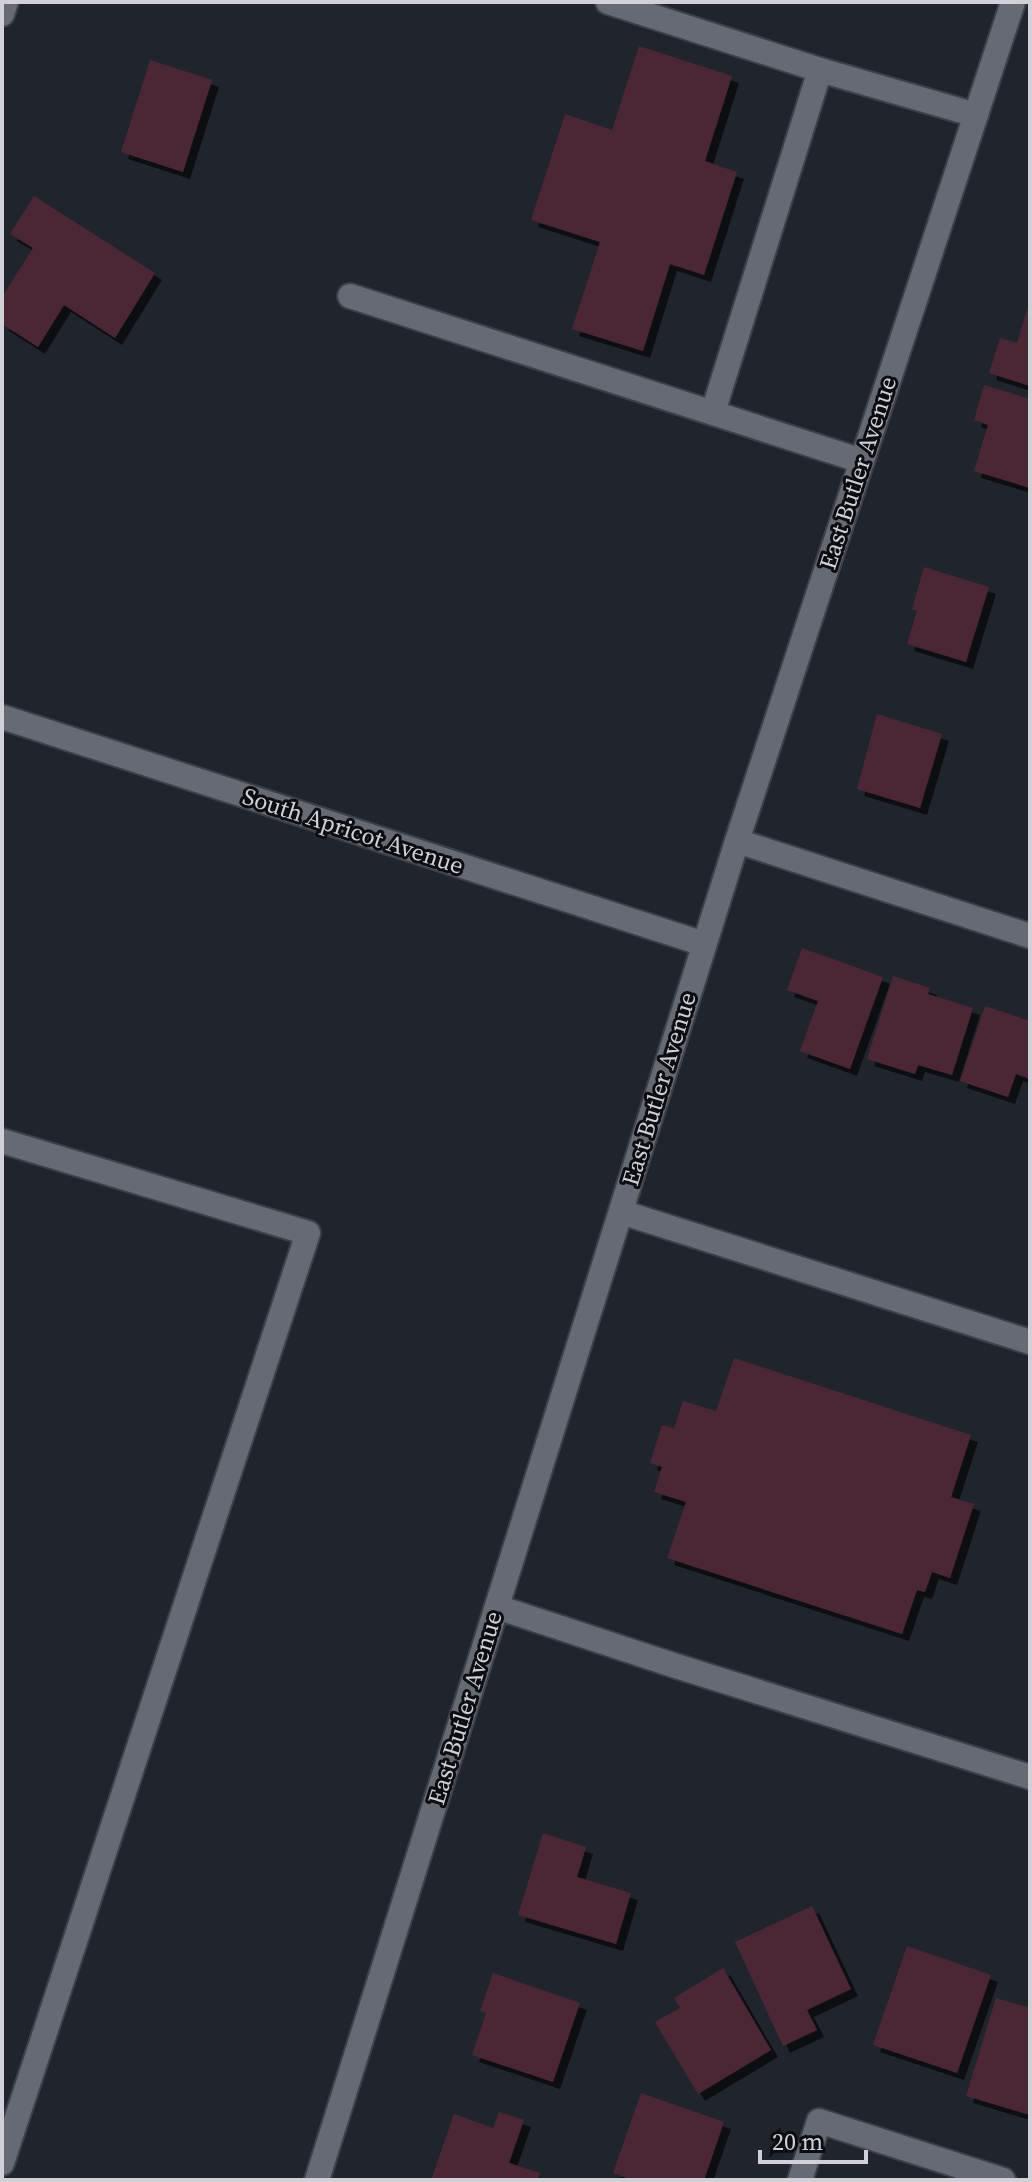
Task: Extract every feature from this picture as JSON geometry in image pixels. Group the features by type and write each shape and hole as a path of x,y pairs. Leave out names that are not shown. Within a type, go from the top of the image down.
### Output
{"street":[{"path":"2,14 6,2"},
{"path":"608,2 820,70 976,115"},
{"name":"East Butler Avenue","path":"317,2180 704,944 1013,2"},
{"path":"713,412 820,70"},
{"path":"350,296 862,461"},
{"name":"South Apricot Avenue","path":"2,717 704,944"},
{"path":"737,841 1030,936"},
{"path":"2,1141 308,1233 2,2163"},
{"path":"621,1212 1030,1342"},
{"path":"497,1607 1030,1777"},
{"path":"800,2180 819,2121 1003,2180"}],"building":[{"path":"639,46 732,76 705,161 737,172 704,275 670,264 643,351 572,329 600,242 531,220 565,114 612,130"},
{"path":"150,60 212,80 183,172 121,152"},
{"path":"34,196 155,273 115,338 64,305 38,347 2,324 2,297 33,248 10,234"},
{"path":"1029,304 1030,386 989,373 1000,338 1017,343"},
{"path":"984,385 1030,399 1030,488 974,471 988,425 974,420"},
{"path":"924,567 989,587 966,662 907,644 917,611 912,609"},
{"path":"877,714 942,734 920,808 857,789"},
{"path":"802,948 883,977 850,1069 800,1051 818,1001 787,990"},
{"path":"893,976 930,988 928,994 973,1008 952,1075 918,1065 915,1074 867,1059"},
{"path":"985,1006 1030,1021 1030,1079 1016,1074 1008,1097 960,1081"},
{"path":"734,1358 971,1435 951,1497 974,1504 950,1578 932,1572 925,1592 917,1590 902,1634 667,1558 686,1502 654,1492 662,1467 650,1463 662,1425 674,1428 683,1401 716,1411"},
{"path":"543,1833 586,1847 577,1877 631,1893 616,1944 518,1915"},
{"path":"812,1906 851,1989 807,2010 817,2030 783,2046 735,1942"},
{"path":"907,1946 991,1975 957,2073 873,2045"},
{"path":"723,1968 771,2050 698,2094 655,2022 680,2008 674,1998"},
{"path":"493,1973 580,2003 553,2082 472,2055 486,2013 480,2011"},
{"path":"996,1998 1030,2008 1030,2115 966,2096"},
{"path":"641,2093 724,2122 704,2180 632,2180 613,2173"},
{"path":"499,2112 524,2120 509,2163 540,2173 538,2180 431,2180 454,2114 493,2128"}]}
